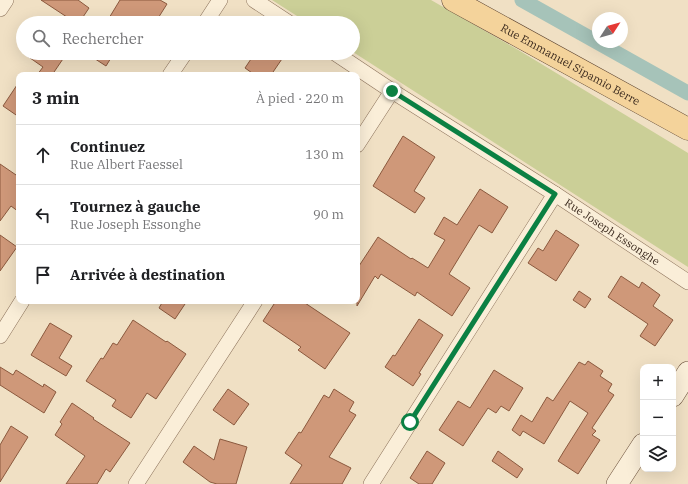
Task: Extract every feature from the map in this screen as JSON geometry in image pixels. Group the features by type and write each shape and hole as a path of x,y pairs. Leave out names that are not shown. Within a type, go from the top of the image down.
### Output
{"main road":[{"name":"Rue Emmanuel Sipamio Berre","path":"453,0 688,129"}],"street":[{"path":"0,9 6,0"},
{"path":"210,16 220,0"},
{"path":"254,0 278,16"},
{"path":"172,72 180,60"},
{"name":"Rue Joseph Essonghe","path":"346,60 555,194 688,282"},
{"path":"360,140 392,91"},
{"path":"371,484 555,194"},
{"path":"0,336 20,304"},
{"path":"136,484 254,304"},
{"path":"676,391 688,372"},
{"path":"617,484 640,449"}],"green space":[{"path":"272,0 431,0 520,51 688,153 688,267 360,56 360,16 297,16"}],"building":[{"path":"41,0 78,0 89,8 84,16 65,16"},
{"path":"120,0 160,0 167,4 159,16 110,16"},
{"path":"33,60 62,60 54,72 39,72 43,67"},
{"path":"97,60 110,60 106,66"},
{"path":"250,60 281,60 273,72 251,72 245,68"},
{"path":"16,86 16,115 3,106"},
{"path":"403,136 435,157 414,191 425,198 415,213 373,186"},
{"path":"0,164 16,175 16,210 11,206 0,221"},
{"path":"480,189 508,207 492,233 479,225 449,274 470,288 452,316 417,292 415,296 381,274 378,279 375,276 360,301 360,264 378,237 411,259 412,258 428,268 445,240 434,234 444,217 457,225"},
{"path":"556,230 579,245 556,281 528,263 538,248 543,251"},
{"path":"0,235 16,246 16,248 0,271"},
{"path":"621,276 639,288 642,282 660,295 653,306 673,320 655,346 640,336 648,324 608,297"},
{"path":"579,291 591,299 585,308 573,300"},
{"path":"161,304 185,304 175,319 159,308"},
{"path":"274,304 306,304 350,333 325,369 298,350 301,347 263,321"},
{"path":"419,319 443,335 419,373 421,374 413,386 385,367 393,355 395,356"},
{"path":"133,320 186,354 156,399 147,393 131,418 112,406 116,400 86,381 113,343 117,345"},
{"path":"50,323 72,336 59,358 72,366 66,376 31,355"},
{"path":"588,361 603,371 600,376 612,384 608,391 614,395 592,428 596,431 592,435 600,440 578,474 558,461 588,413 570,401 544,444 523,431 520,436 512,430 521,415 532,422 547,397 553,401 579,362 585,365"},
{"path":"0,367 13,375 16,370 43,387 44,384 56,392 44,413 0,385"},
{"path":"494,370 523,388 509,411 501,406 496,413 488,408 463,446 439,430 458,401 470,408"},
{"path":"228,389 249,404 234,425 213,410"},
{"path":"334,389 354,402 349,411 356,415 329,457 351,468 342,484 290,484 302,465 285,453 299,432 301,433 324,395 329,398"},
{"path":"72,403 94,418 93,419 130,443 110,472 106,469 97,484 66,484 85,456 55,435 62,424 60,422"},
{"path":"11,426 28,437 0,482 0,445"},
{"path":"220,439 247,447 236,484 217,484 210,482 183,462 194,446 214,460"},
{"path":"427,451 445,463 432,484 419,484 410,478"},
{"path":"498,451 523,469 517,478 492,461"}],"waterway":[{"path":"522,0 688,93"}],"route":[{"path":"392,91 555,194 410,422"}]}
